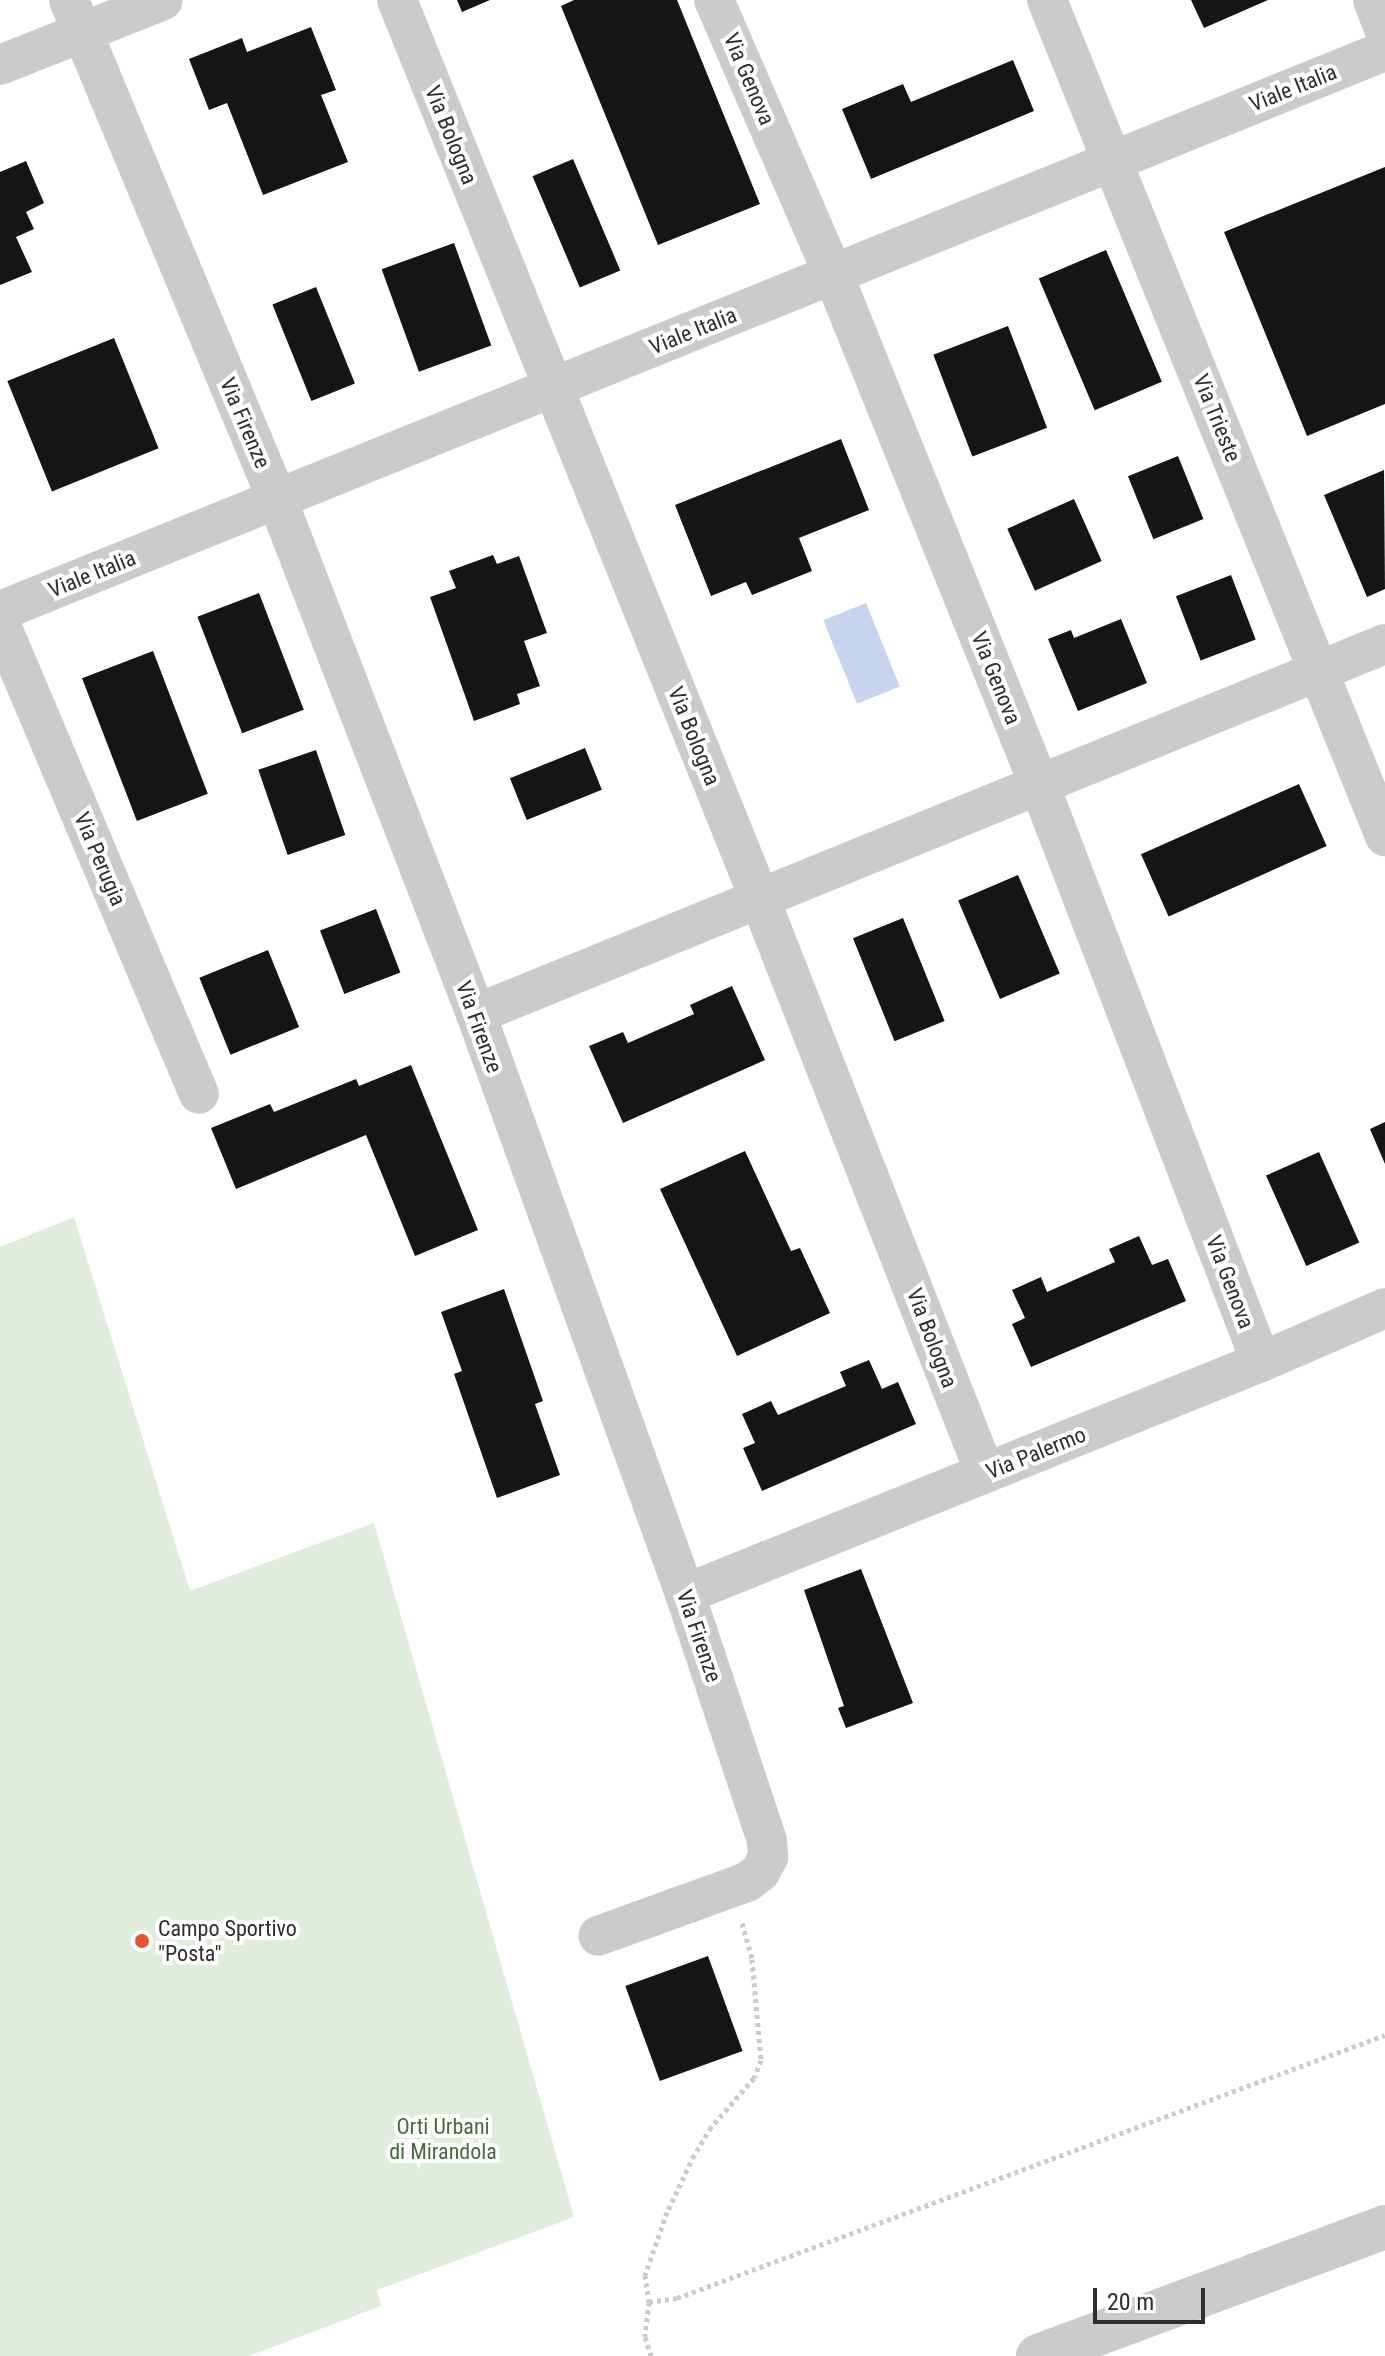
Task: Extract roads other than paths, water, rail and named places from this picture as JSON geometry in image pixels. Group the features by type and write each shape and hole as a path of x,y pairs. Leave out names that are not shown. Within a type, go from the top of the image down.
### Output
{"street":[{"path":"0,65 76,16 163,0"},
{"name":"Via Bologna","path":"397,0 759,897 985,1473"},
{"name":"Via Genova","path":"714,0 833,274 1039,784 1261,1362"},
{"name":"Via Trieste","path":"1047,0 1385,836"},
{"path":"1373,0 1385,32"},
{"name":"Via Firenze","path":"76,16 277,499 476,1014 685,1594 767,1841 768,1857 760,1872 728,1889 598,1936"},
{"name":"Viale Italia","path":"0,611 1385,51"},
{"name":"Via Perugia","path":"0,623 199,1094"},
{"path":"476,1014 1385,644"},
{"name":"Via Palermo","path":"685,1594 1261,1362 1385,1308"},
{"path":"1038,2356 1385,2227"}],"water":[{"path":"866,603 900,686 857,704 823,620"}],"place":[{"name":"Campo Sportivo \"Posta\"","path":"142,1941"}],"park label":[{"name":"Orti Urbani di Mirandola","path":"443,2138"}]}
